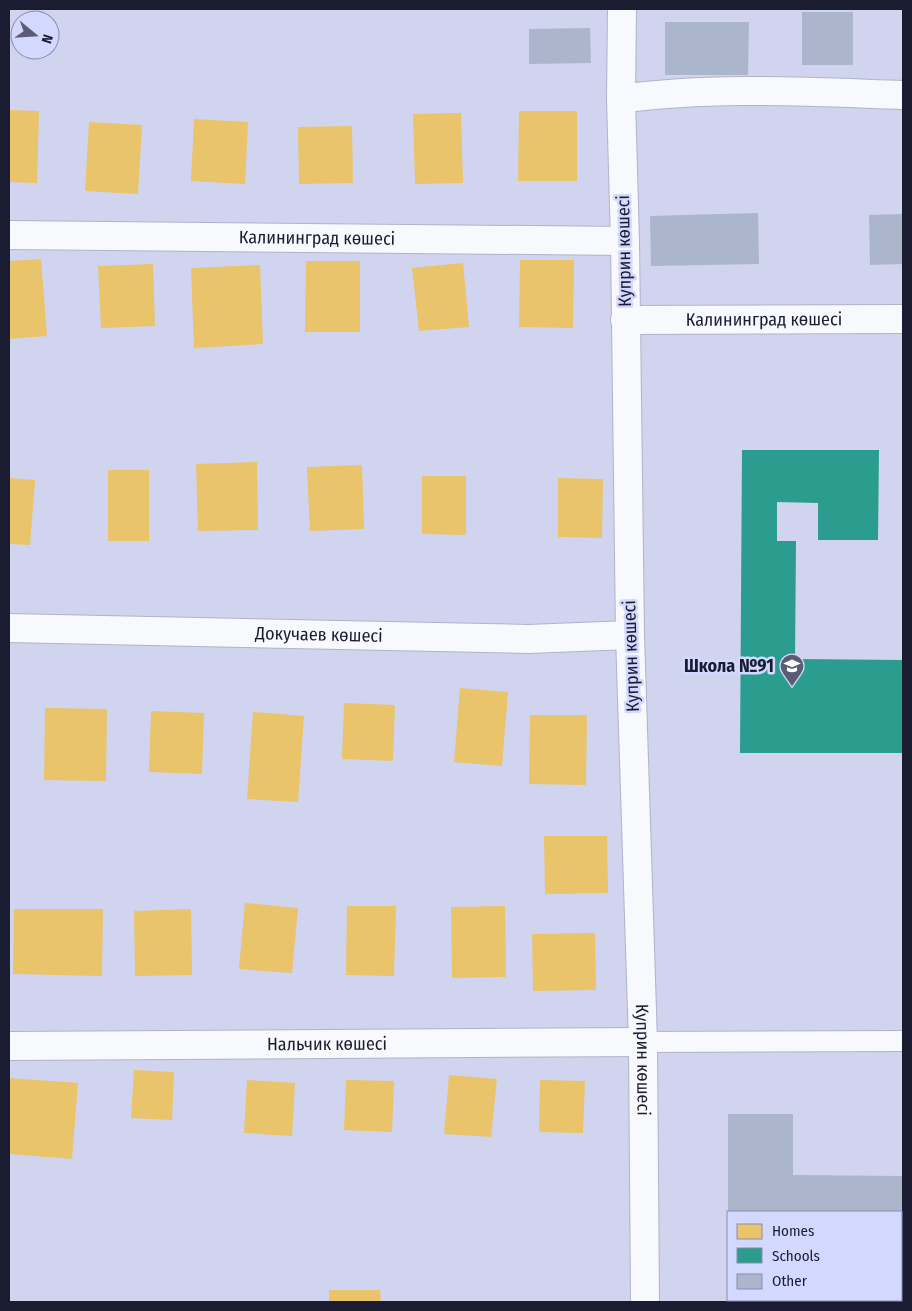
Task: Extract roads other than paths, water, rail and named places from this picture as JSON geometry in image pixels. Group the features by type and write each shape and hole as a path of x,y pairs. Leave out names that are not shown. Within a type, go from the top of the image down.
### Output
{"street":[{"name":"Куприн көшесі","path":"622,9 621,99 625,241 630,635 643,1042 645,1302"},
{"path":"621,99 645,96 771,90 903,95"},
{"name":"Калининград көшесі","path":"9,235 625,241"},
{"name":"Калининград көшесі","path":"625,320 903,319"},
{"name":"Докучаев көшесі","path":"9,628 528,639 630,635"},
{"name":"Нальчик көшесі","path":"9,1046 643,1042"}],"lane":[{"path":"643,1042 903,1041"}],"place":[{"name":"Школа №91","path":"792,687"}]}
